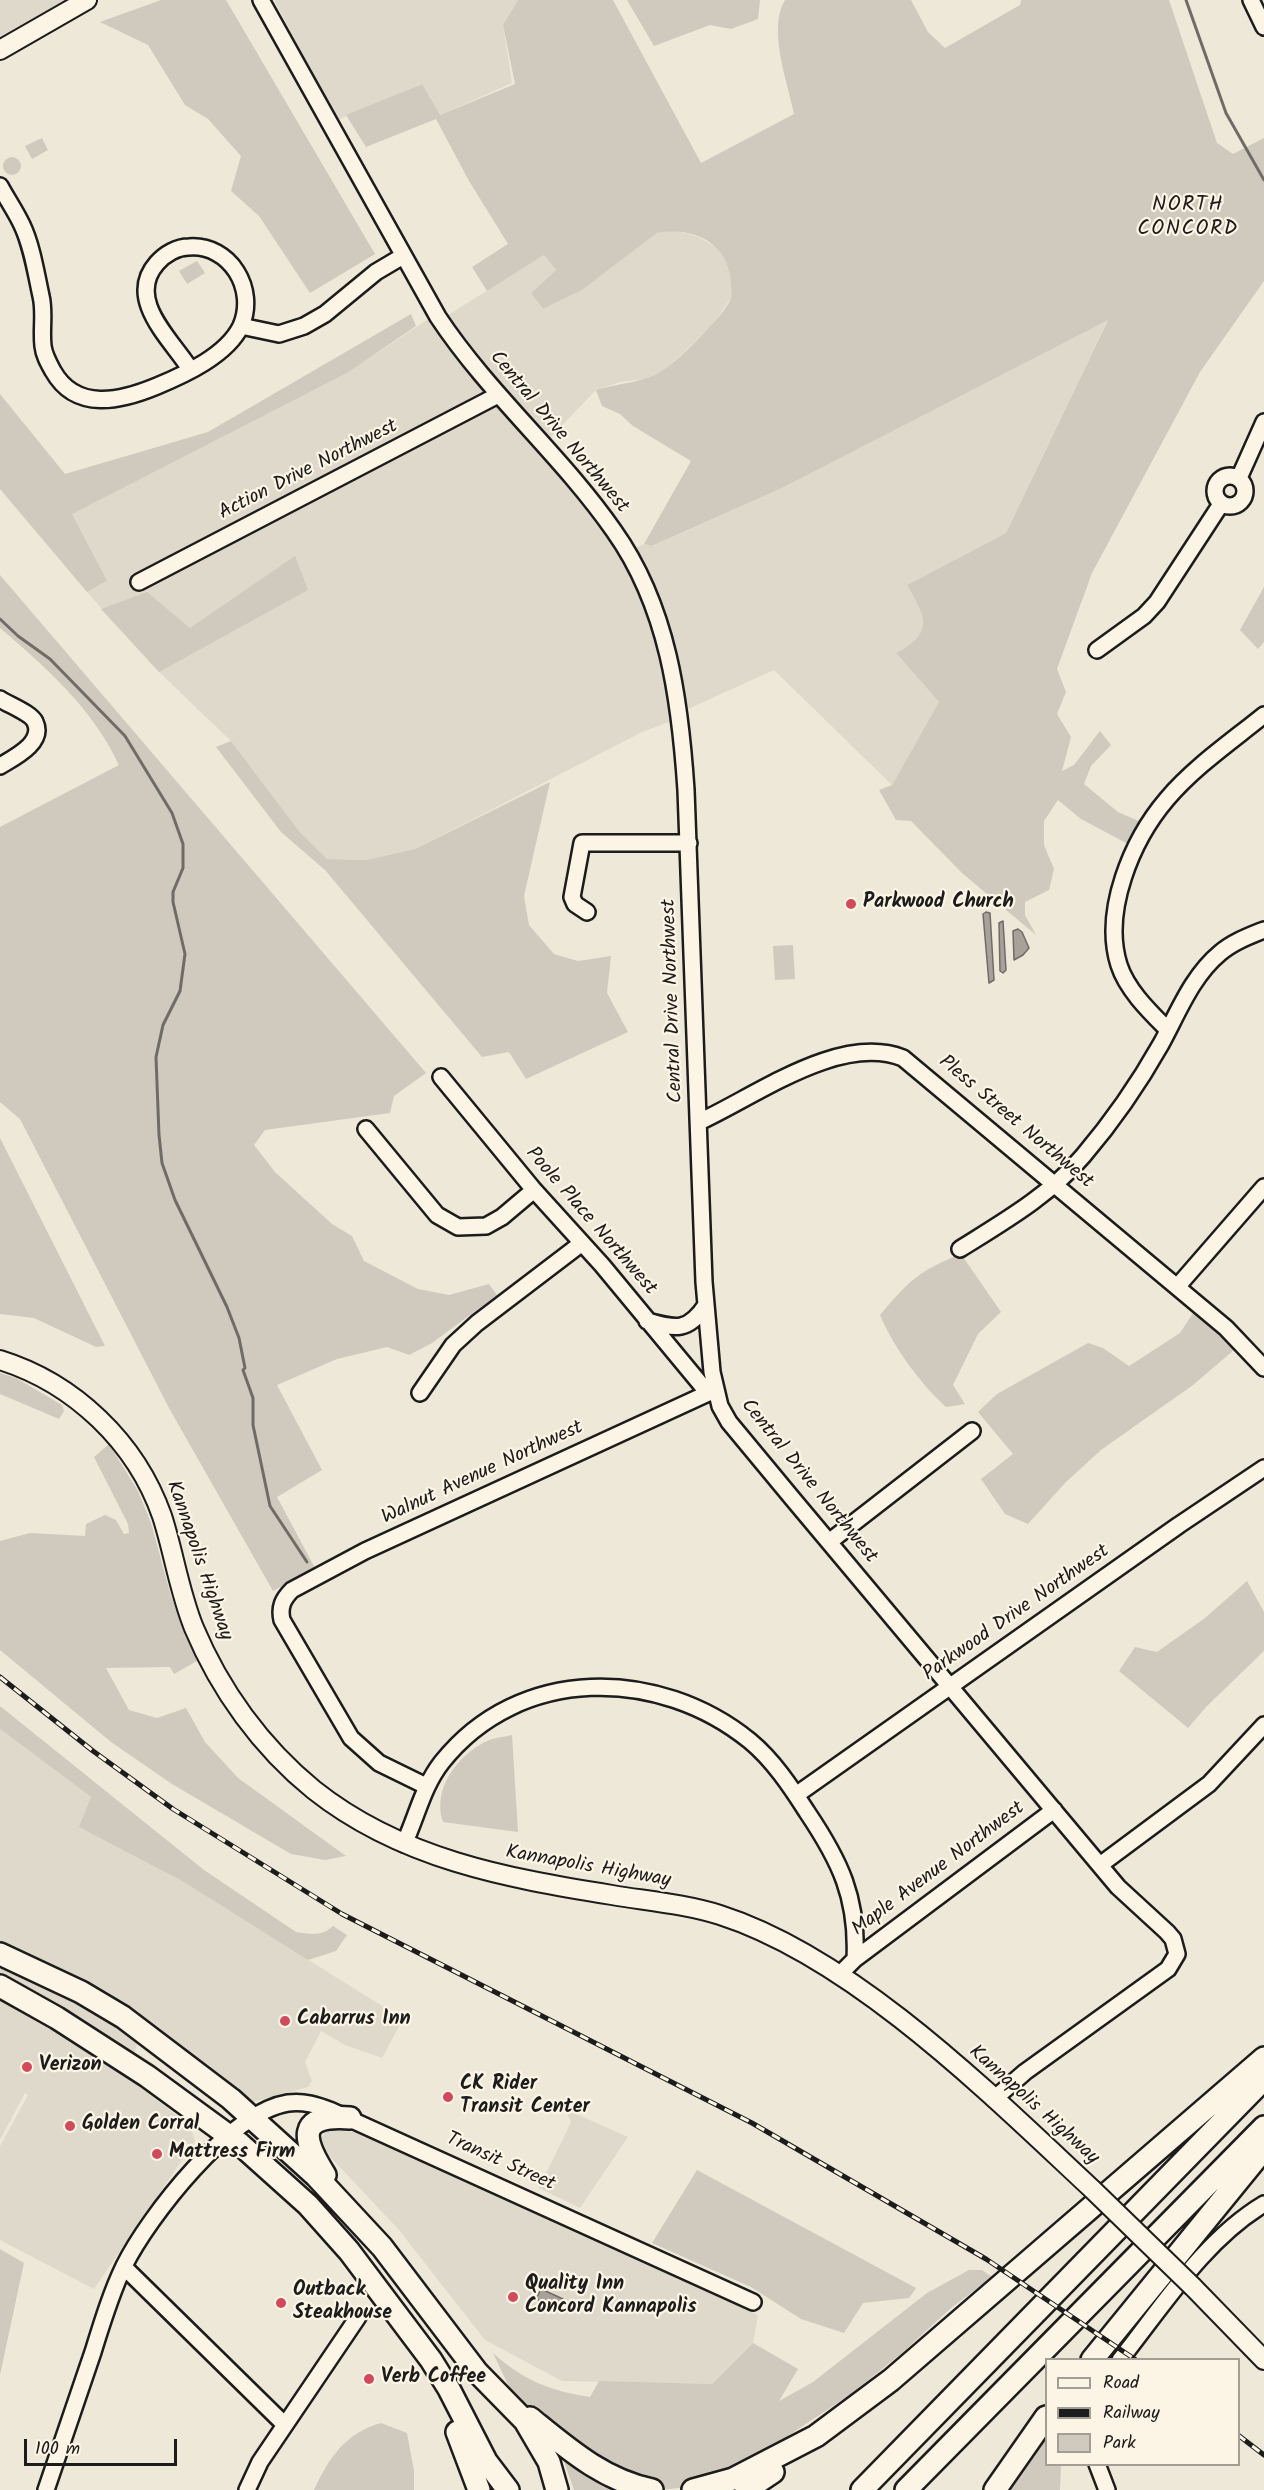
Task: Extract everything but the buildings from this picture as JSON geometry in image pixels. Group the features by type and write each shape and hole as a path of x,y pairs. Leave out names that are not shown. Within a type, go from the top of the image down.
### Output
{"highway":[{"path":"0,1954 81,1992 123,2017 251,2117 316,2176 382,2247 477,2372 504,2397 592,2466 618,2479 652,2490"},
{"path":"0,1986 100,2044 227,2134 308,2205 349,2251 441,2376 486,2462 508,2490"},
{"path":"693,2490 733,2479 816,2436 927,2350 1264,2058"},
{"path":"862,2490 1264,2079"},
{"path":"344,2206 309,2148 307,2135 313,2124 322,2120 350,2118"},
{"path":"906,2490 1264,2127"},
{"path":"1094,2358 1264,2149"},
{"path":"397,2314 436,2383 461,2439 479,2490"},
{"path":"504,2397 536,2436 549,2462 557,2490"},
{"path":"995,2490 1045,2420"},
{"path":"746,2490 807,2451 816,2436"}],"main road":[{"path":"0,50 87,0"},
{"name":"Kannapolis Highway","path":"0,1360 34,1372 72,1395 106,1426 134,1460 162,1517 184,1602 203,1648 225,1688 252,1726 272,1749 315,1790 361,1821 404,1844 464,1867 497,1876 687,1907 721,1915 847,1966 1092,2189 1264,2360"}],"street":[{"name":"Central Drive Northwest","path":"261,0 403,256 459,349 584,491 615,531 649,599 666,643 681,713 689,843 706,1305 712,1391 729,1422 1118,1887 1173,1939 1177,1954 1168,1968 1025,2072 994,2099"},
{"path":"1251,0 1264,27"},
{"path":"0,186 25,233 42,299 45,357 64,386 87,398 108,401 158,386 190,369 227,345 241,326 245,308 242,286 232,264 222,253 202,246 185,247 159,261 147,281 147,301 151,315 190,369"},
{"path":"241,326 279,334 304,326 325,314 376,272 403,256"},
{"name":"Action Drive Northwest","path":"139,582 498,395"},
{"path":"1239,478 1264,422"},
{"path":"1223,477 1239,478 1246,492 1243,500 1229,507 1221,504 1216,498 1217,482 1223,477"},
{"path":"1097,650 1144,616 1157,602 1221,504"},
{"path":"0,699 31,717 35,722 36,731 33,741 25,751 0,766"},
{"path":"1168,1030 1134,992 1119,967 1114,928 1123,882 1151,820 1167,799 1264,716"},
{"path":"587,912 575,904 572,897 582,843 689,843"},
{"path":"960,1249 1055,1185 1082,1157 1114,1116 1201,974 1218,954 1231,944 1264,930"},
{"name":"Pless Street Northwest","path":"699,1122 823,1060 845,1053 875,1051 903,1058 921,1070 1226,1328 1264,1368"},
{"name":"Poole Place Northwest","path":"441,1077 534,1190 647,1321 712,1391"},
{"path":"366,1129 438,1215 458,1227 486,1226 502,1217 534,1190"},
{"path":"1178,1287 1264,1187"},
{"path":"420,1393 453,1345 477,1323 582,1243"},
{"path":"647,1321 673,1327 684,1326 698,1317 706,1305"},
{"name":"Walnut Avenue Northwest","path":"426,1786 378,1763 351,1738 282,1620 281,1610 285,1597 292,1590 365,1551 712,1391"},
{"path":"829,1542 972,1431"},
{"name":"Parkwood Drive Northwest","path":"796,1795 951,1688 1179,1525 1264,1468"},
{"path":"404,1844 426,1786 451,1753 506,1708 530,1698 569,1688 590,1686 631,1688 653,1692 681,1701 722,1722 764,1755 796,1795 841,1867 855,1919 847,1966"},
{"path":"1100,1865 1209,1784 1264,1725"},
{"name":"Maple Avenue Northwest","path":"847,1966 1054,1810"},
{"name":"Transit Street","path":"46,2490 113,2290 135,2246 186,2180 227,2134 251,2117 277,2106 301,2103 318,2106 350,2118 753,2302"},
{"path":"1122,2358 1201,2259 1244,2217 1264,2204"},
{"path":"124,2267 285,2425"},
{"path":"247,2490 260,2462 358,2317"},
{"path":"1098,2466 1107,2490"}],"shaded area":[{"path":"0,0 78,0 0,44"},
{"path":"274,0 518,0 503,25 512,83 440,115 421,84 337,120"},
{"path":"672,230 696,236 723,251 731,271 731,298 710,328 663,371 645,379 620,382 596,390 548,440 502,392 445,317 544,255 556,270 531,293 543,309 582,290 657,233"},
{"path":"430,318 499,409 598,519 628,567 659,647 674,720 642,732 415,849 366,860 327,859 299,831 231,741 159,672 87,592 106,582 71,514 349,372"},
{"path":"1108,319 1006,533 907,585 924,615 923,632 911,644 896,653 939,702 892,785 774,670 688,709 669,628 634,549 644,544 653,546 782,488"},
{"path":"990,913 994,980 989,983 983,914"},
{"path":"1003,921 1006,970 1003,973 1000,971 999,923"},
{"path":"1018,929 1022,932 1029,948 1014,960 1013,931"},
{"path":"0,1729 91,1797 80,1827 182,1881 403,2019 382,2058 345,2045 321,2031 305,2062 312,2081 308,2087 253,2102 143,2022 128,2077 190,2126 195,2141 94,2289 0,2240 0,2146 28,2095 25,2093 0,2140"},
{"path":"565,2109 628,2137 580,2208 539,2188 571,2122"},
{"path":"327,2130 355,2132 417,2156 758,2315 753,2343 712,2384 562,2381 485,2340 399,2230 320,2146 319,2141"},
{"path":"541,2289 563,2299 558,2309 536,2299"}],"green space":[{"path":"161,0 226,0 375,254 310,293 259,216 231,191 241,156 208,119 185,105 148,45 100,22"},
{"path":"518,0 613,0 701,163 794,114 778,41 780,12 785,0 911,0 928,32 945,48 1020,5 1021,0 1169,0 1217,143 1233,154 1264,138 1264,281 1200,372 1092,573 1057,669 1066,692 1057,714 1071,737 1062,771 1074,765 1100,731 1111,745 1091,766 1084,784 1118,812 1141,822 1128,844 1081,819 1058,800 1044,821 1044,845 1054,869 1049,890 1025,902 1025,915 1036,935 962,873 911,821 896,820 879,790 892,785 939,702 896,653 917,638 922,631 922,615 907,585 1006,533 1108,320 782,488 652,546 644,544 691,461 633,426 620,414 602,406 596,390 655,375 669,366 700,337 720,315 731,298 729,270 724,258 717,248 696,236 684,232 657,233 582,290 543,309 531,293 556,270 544,255 487,291 472,267 508,244 469,181 436,119 366,147 346,115 422,84 440,115 515,84 503,25"},
{"path":"627,0 760,0 758,19 731,29 710,25 654,46"},
{"path":"42,138 48,150 32,159 25,146"},
{"path":"12,157 18,160 21,166 18,172 12,175 6,172 3,166 6,160"},
{"path":"197,261 205,273 187,284 179,271"},
{"path":"411,314 416,326 349,372 72,514 107,581 87,592 0,489 0,394 65,474 208,432"},
{"path":"295,556 308,590 159,672 101,609 147,592 190,628"},
{"path":"0,575 426,1073 394,1096 390,1113 265,1130 254,1145 275,1172 332,1224 352,1236 364,1261 418,1289 449,1295 489,1284 497,1295 432,1343 409,1355 387,1347 337,1359 277,1385 322,1470 277,1497 315,1568 273,1591 169,1408 20,1119 0,1102 0,827 119,765 96,726 67,690 0,628"},
{"path":"1264,587 1264,642 1258,649 1240,630"},
{"path":"231,741 299,831 327,859 366,860 415,849 550,782 524,896 529,925 554,954 578,961 611,956 607,993 628,1032 526,1079 509,1052 482,1057 325,870 281,832 216,747"},
{"path":"793,945 795,979 775,980 773,946"},
{"path":"0,1138 105,1346 96,1347 34,1318 0,1314"},
{"path":"961,1254 1001,1312 978,1334 953,1385 965,1404 946,1407 908,1364 880,1315 915,1278 934,1266"},
{"path":"1193,1313 1235,1349 1193,1385 1101,1450 1066,1482 1028,1524 1005,1514 981,1479 1013,1454 978,1412 997,1394 1088,1343 1103,1348 1129,1366 1180,1333"},
{"path":"0,1373 16,1378 62,1405 64,1411 59,1419 0,1394"},
{"path":"109,1444 138,1491 151,1523 171,1596 197,1661 174,1674 170,1667 106,1668 129,1710 157,1718 186,1708 205,1742 238,1778 346,1856 325,1860 291,1854 172,1784 111,1742 0,1650 0,1541 30,1533 85,1536 86,1524 105,1515 116,1520 124,1534 129,1533 128,1524 94,1457"},
{"path":"1247,1581 1264,1612 1264,1651 1206,1707 1188,1728 1119,1671 1135,1647 1157,1652 1205,1618"},
{"path":"0,1706 204,1870 296,1932 320,1933 333,1926 347,1935 336,1951 308,1960 182,1881 79,1827 91,1797 0,1729"},
{"path":"512,1735 518,1832 443,1822 440,1810 441,1798 449,1776 456,1765 474,1748 485,1742"},
{"path":"697,2170 916,2288 909,2298 863,2303 844,2333 801,2319 751,2287 652,2243"},
{"path":"0,2249 24,2263 0,2375"},
{"path":"969,2270 982,2270 992,2277 951,2308 902,2353 851,2394 735,2471 693,2486 654,2490 625,2483 535,2414 510,2389 493,2353 515,2370 538,2383 590,2397 599,2381 712,2384 753,2343 798,2369 779,2401 813,2382 927,2293"},
{"path":"381,2423 407,2433 414,2471 414,2490 314,2490 332,2457 348,2440 368,2427"},
{"path":"1045,2426 1045,2466 1061,2466 1060,2490 1003,2490"},
{"path":"566,2460 618,2490 574,2490 564,2461"}],"waterway":[{"path":"1186,0 1226,113 1264,180"},
{"path":"0,619 18,636 50,659 125,736 172,813 183,844 183,868 173,892 173,902 185,954 180,991 163,1025 156,1057 162,1163 175,1200 227,1307 239,1338 245,1368 243,1370 253,1398 253,1425 270,1506 307,1562"}],"railway":[{"path":"0,1677 93,1751 173,1809 342,1914 752,2123 986,2259 1133,2358"},
{"path":"1240,2437 1264,2455"}],"place":[{"name":"Parkwood Church","path":"851,904"},
{"name":"Cabarrus Inn","path":"285,2021"},
{"name":"Verizon","path":"27,2067"},
{"name":"CK Rider Transit Center","path":"448,2097"},
{"name":"Golden Corral","path":"70,2126"},
{"name":"Mattress Firm","path":"157,2154"},
{"name":"Quality Inn Concord Kannapolis","path":"513,2297"},
{"name":"Outback Steakhouse","path":"281,2303"},
{"name":"Verb Coffee","path":"369,2379"}],"district":[{"name":"NORTH CONCORD","path":"1188,218"}]}
